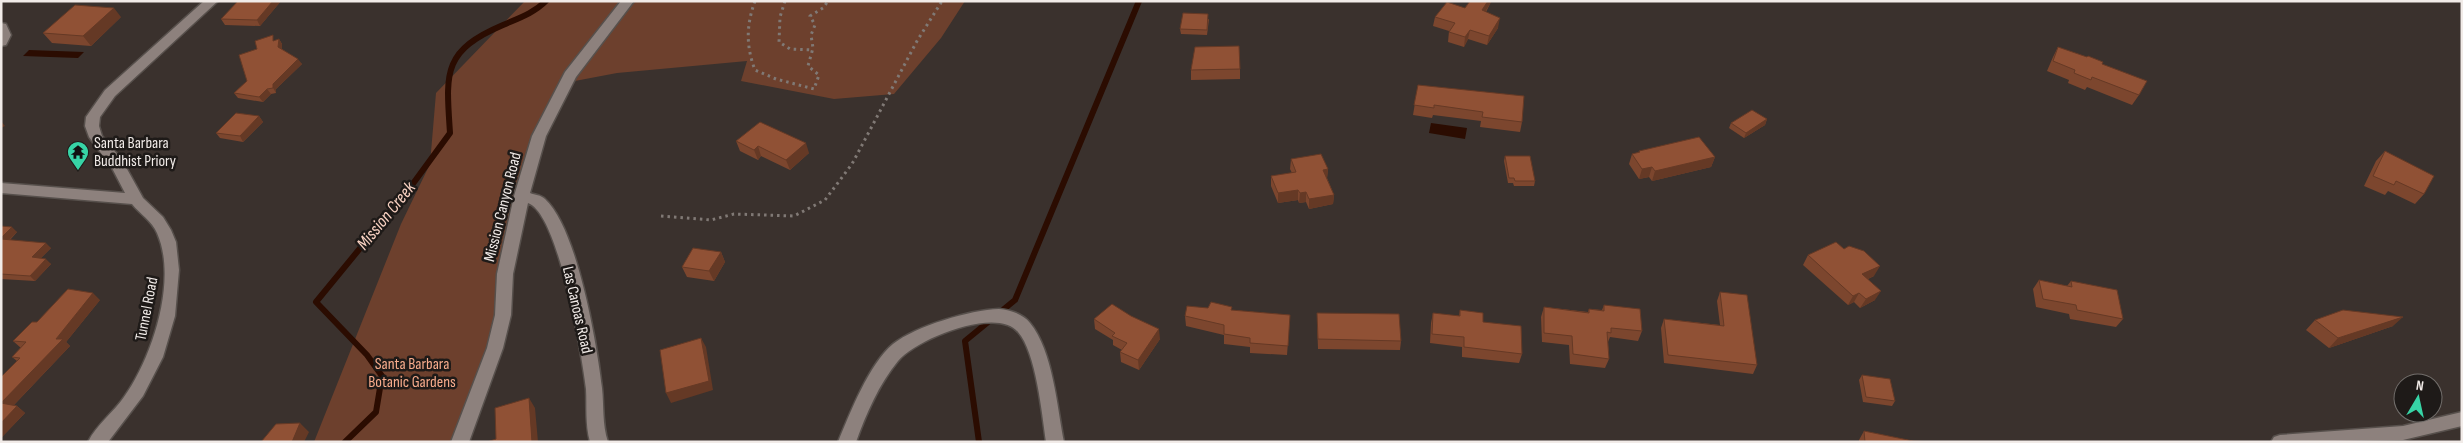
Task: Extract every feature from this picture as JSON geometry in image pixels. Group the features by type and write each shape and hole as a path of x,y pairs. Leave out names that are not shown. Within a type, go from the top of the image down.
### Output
{"street":[{"name":"Tunnel Road","path":"96,442 129,402 155,357 171,295 172,263 168,241 160,223 136,198 116,164 96,137 92,125 97,109 110,93 212,1"},
{"name":"Mission Canyon Road","path":"460,442 495,348 503,315 505,274 522,196 537,142 555,103 576,68 628,1"},
{"path":"1,27 4,35 1,42"},
{"path":"1,188 136,198"},
{"name":"Las Canoas Road","path":"522,196 538,201 554,220 578,298 594,389 596,432 599,442"},
{"path":"847,442 880,375 899,349 929,333 960,322 997,315 1014,318 1027,329 1036,352 1044,383 1055,442"},
{"path":"2280,442 2403,433 2462,419"}],"path":[{"path":"755,1 749,18 747,51 755,70 808,89 814,89 819,75 808,66 812,50 810,35 815,25 810,16 823,8 828,1"},
{"path":"785,1 780,17 778,42 790,49 812,50"},
{"path":"661,216 682,220 711,220 734,214 794,216 825,200 852,164 917,41 942,1"}],"green space":[{"name":"Santa Barbara Botanic Gardens","path":"525,1 965,1 941,38 894,94 834,99 741,81 747,61 617,73 559,84 535,138 504,303 462,427 451,442 314,442 401,224 430,164 436,93"}],"shaded area":[{"path":"29,50 84,52 78,58 23,56"},
{"path":"1431,123 1467,128 1465,139 1429,133"}],"building":[{"path":"238,1 273,1 257,20 221,19"},
{"path":"1470,1 1488,1 1482,10 1500,18 1489,36 1470,30 1465,37 1449,32 1455,23 1435,17 1447,2 1465,8"},
{"path":"75,5 114,8 83,36 43,33"},
{"path":"1183,13 1208,14 1207,30 1180,29"},
{"path":"273,35 273,41 279,39 278,47 298,59 273,84 273,88 267,89 259,97 234,93 247,81 239,55 257,49 255,41"},
{"path":"1239,46 1240,69 1191,70 1195,47"},
{"path":"2058,47 2088,56 2103,62 2102,64 2147,81 2139,95 2092,77 2091,80 2074,73 2075,70 2053,61"},
{"path":"1418,85 1524,96 1522,122 1482,117 1483,112 1434,105 1434,108 1414,105"},
{"path":"1752,110 1767,119 1746,133 1731,123"},
{"path":"236,113 259,116 240,136 216,133"},
{"path":"760,122 806,143 786,160 758,146 754,150 736,141"},
{"path":"1699,137 1715,157 1655,171 1652,167 1642,169 1632,154 1639,151"},
{"path":"2385,151 2434,176 2424,194 2396,181 2394,185 2373,176"},
{"path":"1321,154 1328,169 1323,170 1334,195 1309,199 1306,192 1300,193 1298,190 1278,193 1271,176 1296,172 1291,159"},
{"path":"1505,156 1530,156 1535,181 1515,181 1514,178 1509,178"},
{"path":"1,226 12,227 1,238"},
{"path":"1,239 46,243 32,257 46,259 30,276 1,274"},
{"path":"1836,242 1844,249 1849,246 1864,251 1880,266 1862,274 1881,291 1866,299 1859,293 1853,296 1808,255"},
{"path":"693,248 721,252 709,271 682,267"},
{"path":"2039,280 2072,287 2071,281 2117,290 2123,319 2077,310 2076,305 2043,299"},
{"path":"68,289 93,293 56,339 63,339 1,403 1,377 20,358 12,357 26,342 13,341 32,322 37,322"},
{"path":"1720,292 1747,295 1757,365 1668,355 1664,319 1724,326"},
{"path":"1211,302 1232,307 1231,310 1290,315 1288,346 1250,343 1250,338 1224,334 1224,325 1185,316 1187,306 1208,308"},
{"path":"1112,304 1131,316 1159,329 1138,360 1120,352 1127,343 1112,336 1115,333 1094,319"},
{"path":"1604,305 1640,309 1642,331 1611,328 1611,333 1607,332 1609,359 1573,354 1572,336 1544,333 1544,307 1589,313 1589,309 1604,311"},
{"path":"1460,310 1483,313 1483,322 1521,326 1522,354 1464,347 1464,337 1432,334 1433,313 1460,316"},
{"path":"2343,310 2403,317 2338,338 2315,320"},
{"path":"1317,313 1399,314 1401,341 1318,339"},
{"path":"701,338 709,381 666,393 660,350"},
{"path":"1862,375 1890,379 1895,401 1866,397"},
{"path":"529,398 532,442 487,442 496,439 495,408"},
{"path":"1,403 17,406 1,423"},
{"path":"300,423 292,442 261,442 276,424"},
{"path":"1864,431 1913,441 1935,442 1865,442"}],"waterway":[{"name":"Mission Creek","path":"345,442 376,412 382,376 367,355 316,302 412,185 450,133 449,79 452,66 458,55 468,44 531,12 546,1"},
{"path":"979,442 965,341 1015,300 1139,1"}],"place":[{"name":"Santa Barbara Buddhist Priory","path":"78,171"}]}
